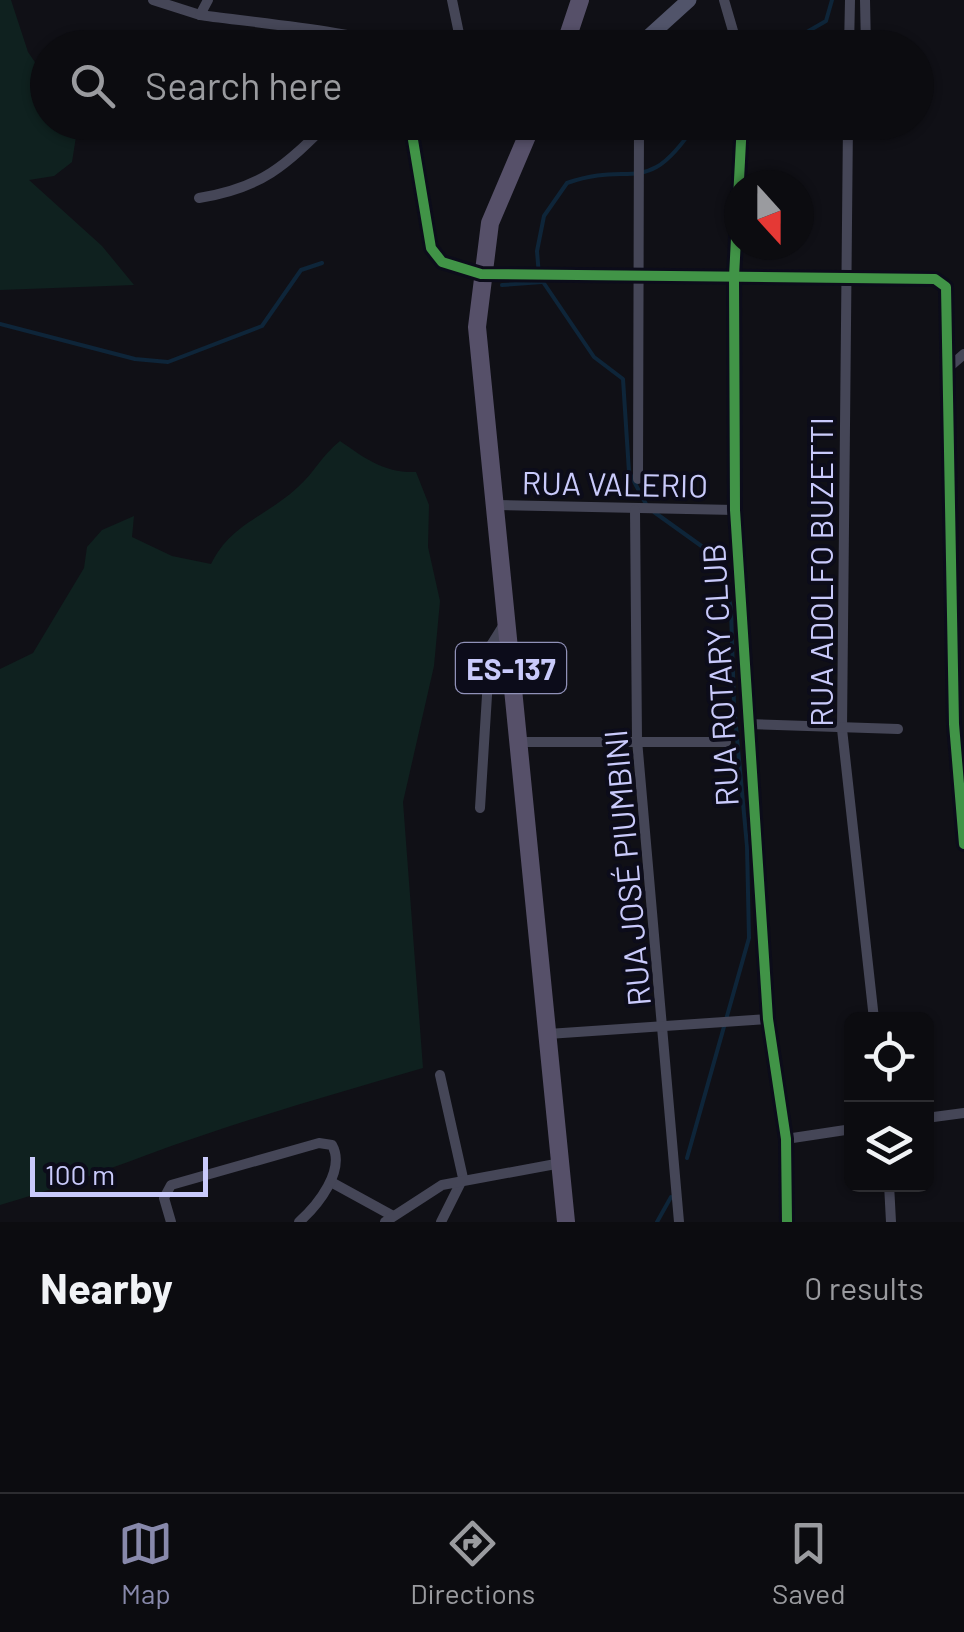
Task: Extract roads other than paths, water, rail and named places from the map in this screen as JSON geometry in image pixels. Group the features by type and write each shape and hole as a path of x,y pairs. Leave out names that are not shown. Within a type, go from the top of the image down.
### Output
{"main road":[{"path":"570,30 580,0"},
{"name":"ES-137","path":"525,140 490,224 477,328 566,1222"}],"street":[{"path":"154,0 200,15 296,30"},
{"path":"200,15 208,0"},
{"path":"452,0 458,30"},
{"path":"656,30 689,0"},
{"path":"724,0 733,30"},
{"path":"849,30 850,0"},
{"path":"865,0 866,30"},
{"path":"199,198 244,190 286,166 312,140"},
{"path":"413,140 431,248 442,262 482,274 847,275 936,279 948,294 964,844"},
{"path":"638,479 639,140"},
{"name":"RUA ROTARY CLUB","path":"741,140 734,277 735,510 768,1019 786,1138 787,1222"},
{"name":"RUA ADOLFO BUZETTI","path":"848,140 842,729 873,1012"},
{"path":"948,368 964,354"},
{"name":"RUA VALERIO","path":"495,505 735,510"},
{"name":"RUA JOSÉ PIUMBINI","path":"644,510 637,740 679,1222"},
{"path":"480,808 490,647 505,622"},
{"path":"746,724 898,729"},
{"path":"520,742 726,742"},
{"path":"548,1034 768,1019"},
{"path":"440,1075 463,1178 441,1222"},
{"path":"934,1117 964,1112"},
{"path":"786,1138 844,1130"},
{"path":"171,1222 164,1198 171,1185 319,1144 336,1149 331,1182 299,1222"},
{"path":"331,1182 389,1219 442,1185 463,1178 560,1163"},
{"path":"889,1192 891,1222"}],"waterway":[{"path":"810,30 826,21 832,0"},
{"path":"647,506 629,472 623,379 594,357 539,276 537,251 544,216 567,183 651,170 684,140"},
{"path":"0,324 135,359 168,362 262,326 301,270 322,263"},
{"path":"502,285 542,282"},
{"path":"654,512 707,550 725,576 731,609 734,705 747,846 749,938 687,1158"},
{"path":"657,1222 671,1197"}]}
